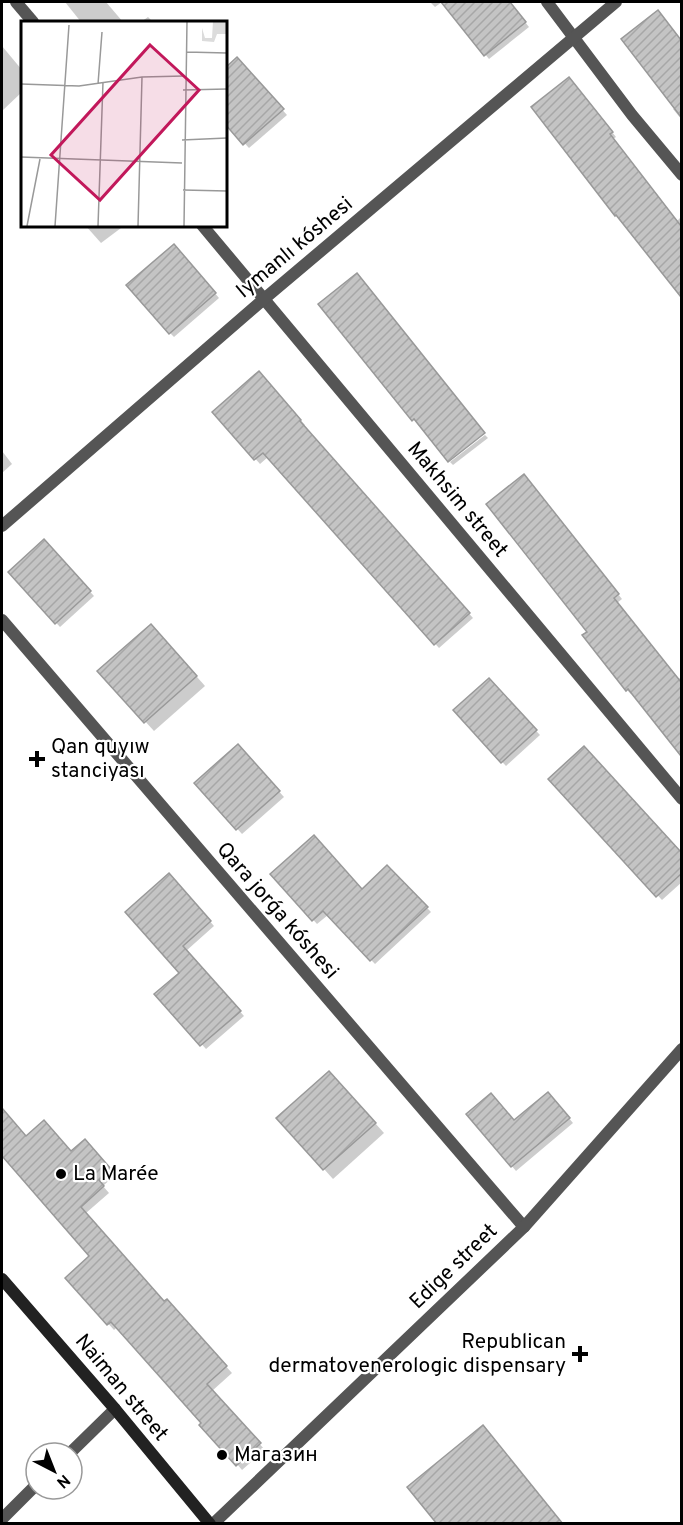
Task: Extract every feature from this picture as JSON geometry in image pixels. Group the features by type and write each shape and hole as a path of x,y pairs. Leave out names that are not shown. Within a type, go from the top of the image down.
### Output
{"main road":[{"name":"Naiman street","path":"2,1279 116,1409 211,1524"}],"street":[{"path":"16,2 32,21"},
{"path":"547,2 681,175"},
{"name":"Iymanlı kóshesi","path":"2,526 264,300 616,2"},
{"name":"Makhsim street","path":"203,226 681,800"},
{"name":"Qara jorǵa kóshesi","path":"2,620 524,1227"},
{"name":"Edige street","path":"211,1524 524,1227 681,1049"},
{"path":"83,1441 116,1409"},
{"path":"2,1519 24,1497"}],"building":[{"path":"441,2 510,2 526,22 484,56"},
{"path":"658,10 681,40 681,117 621,39"},
{"path":"237,57 284,109 243,145 226,125 226,67"},
{"path":"569,77 613,132 610,134 681,226 681,297 531,107"},
{"path":"174,244 216,293 169,334 126,285"},
{"path":"357,273 485,433 448,462 318,304"},
{"path":"259,371 300,421 470,613 434,645 263,453 254,460 212,412"},
{"path":"524,474 619,594 614,598 681,682 681,756 582,635 587,632 486,504"},
{"path":"44,539 91,591 55,624 8,572"},
{"path":"151,624 197,676 144,723 97,671"},
{"path":"489,678 537,730 501,763 453,710"},
{"path":"238,744 280,791 236,830 194,783"},
{"path":"584,746 681,852 681,874 656,897 548,779"},
{"path":"314,835 362,889 387,865 428,907 370,961 323,911 312,921 270,874"},
{"path":"169,873 211,921 183,946 241,1011 200,1046 154,994 179,973 125,912"},
{"path":"329,1071 376,1123 323,1170 276,1118"},
{"path":"548,1092 570,1118 511,1167 466,1114 491,1093 514,1120"},
{"path":"2,1108 26,1136 44,1120 71,1151 85,1139 111,1169 99,1180 104,1186 81,1207 164,1301 167,1299 227,1366 207,1384 261,1443 236,1466 111,1322 107,1325 65,1278 89,1256 2,1156"},
{"path":"483,1425 563,1524 437,1524 407,1487"}],"place":[{"name":"Qan quyıw stanciyası","path":"37,759"},
{"name":"La Marée","path":"61,1174"},
{"name":"Republican dermatovenerologic dispensary","path":"580,1354"},
{"name":"Магазин","path":"222,1455"}]}
